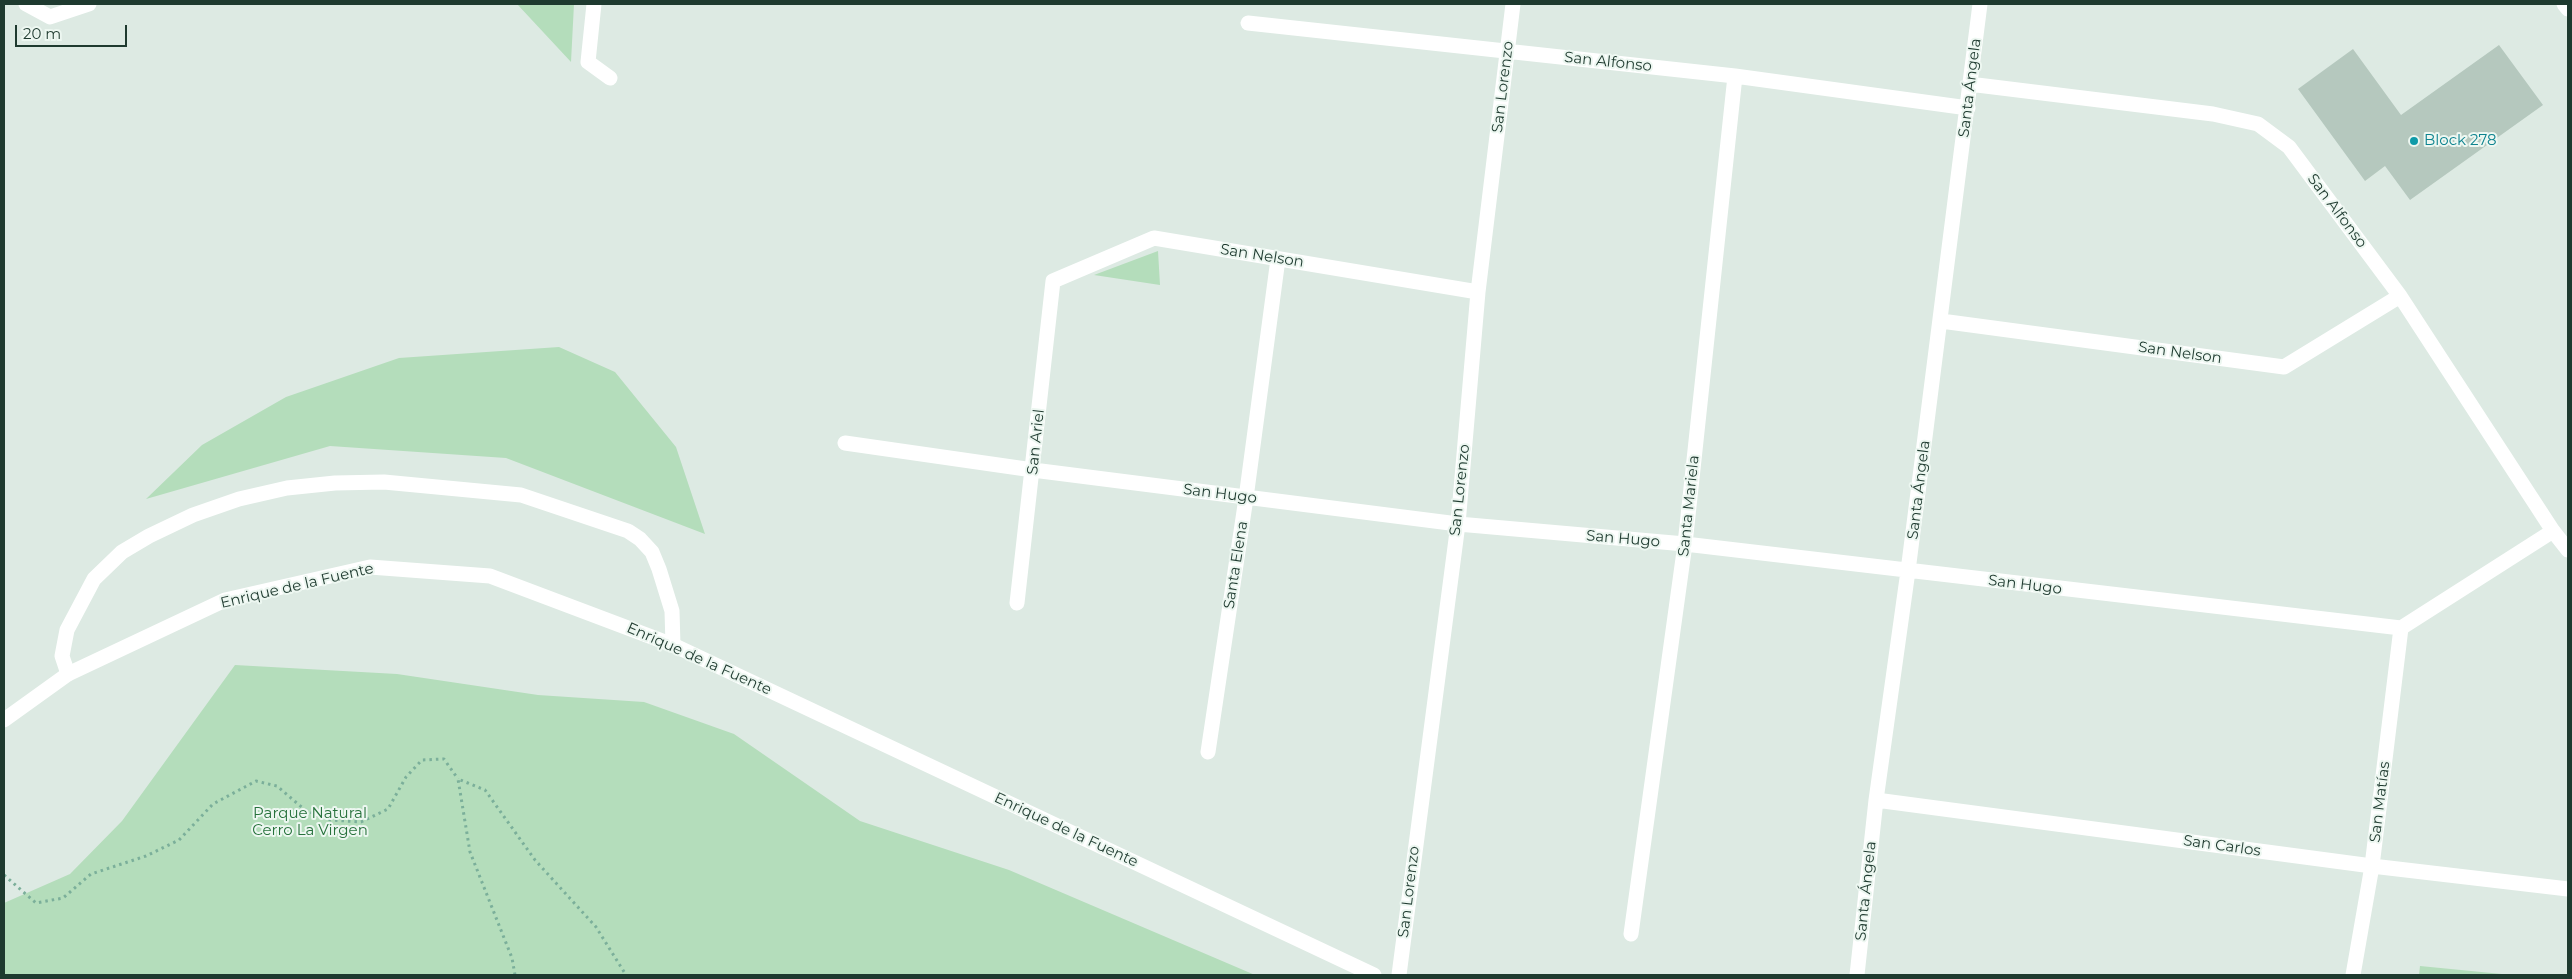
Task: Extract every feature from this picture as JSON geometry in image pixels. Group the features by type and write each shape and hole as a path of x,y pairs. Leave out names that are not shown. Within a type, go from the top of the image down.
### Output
{"street":[{"path":"26,4 50,17 89,4"},
{"path":"594,4 588,62 610,78"},
{"name":"San Lorenzo","path":"1399,975 1458,524 1478,292 1513,4"},
{"name":"Santa Ángela","path":"1858,975 1876,800 1941,321 1980,4"},
{"path":"2564,4 2568,9"},
{"name":"San Alfonso","path":"1248,23 1735,76 1968,108"},
{"name":"Santa Mariela","path":"1631,934 1685,544 1735,76"},
{"name":"San Alfonso","path":"1969,84 2213,114 2258,124 2289,147 2400,296 2553,531 2568,550"},
{"name":"San Nelson","path":"1053,281 1154,238 1478,292"},
{"name":"Santa Elena","path":"1208,752 1246,498 1278,259"},
{"name":"San Ariel","path":"1018,604 1053,281"},
{"name":"San Nelson","path":"1941,321 2284,367 2400,296"},
{"name":"San Hugo","path":"845,443 1033,470 1458,524 1685,544 2401,628"},
{"path":"68,674 62,656 67,630 94,579 122,552 149,536 192,515 239,499 287,488 335,483 384,482 521,495 628,531 640,539 652,552 659,569 672,611 673,645"},
{"path":"2401,628 2553,531"},
{"name":"Enrique de la Fuente","path":"4,720 68,674 225,600 370,567 490,576 673,645 1374,975"},
{"name":"San Matías","path":"2353,975 2372,866 2401,628"},
{"name":"San Carlos","path":"1876,800 2372,866 2568,889"}],"path":[{"path":"4,875 36,903 63,898 91,874 146,856 179,840 213,804 256,781 277,786 305,810 330,820 361,822 388,809 406,777 422,760 444,759 458,779 470,852 512,958 515,975"},
{"path":"458,779 485,790 535,860 596,927 626,975"}],"green space":[{"path":"517,4 574,4 571,62"},
{"path":"1158,251 1160,285 1094,275"},
{"path":"559,347 615,372 676,447 705,534 506,458 330,446 146,499 202,445 286,397 399,358"},
{"name":"Parque Natural Cerro La Virgen","path":"235,665 397,674 538,695 644,702 734,734 860,821 1009,870 1255,975 4,975 4,903 70,874 122,821"},
{"path":"2420,966 2512,975 2419,975"}],"building":[{"name":"Block 278","path":"2499,45 2543,105 2410,200 2385,166 2365,181 2298,89 2353,49 2401,115"}],"place":[{"name":"Block 278","path":"2414,141"}]}
